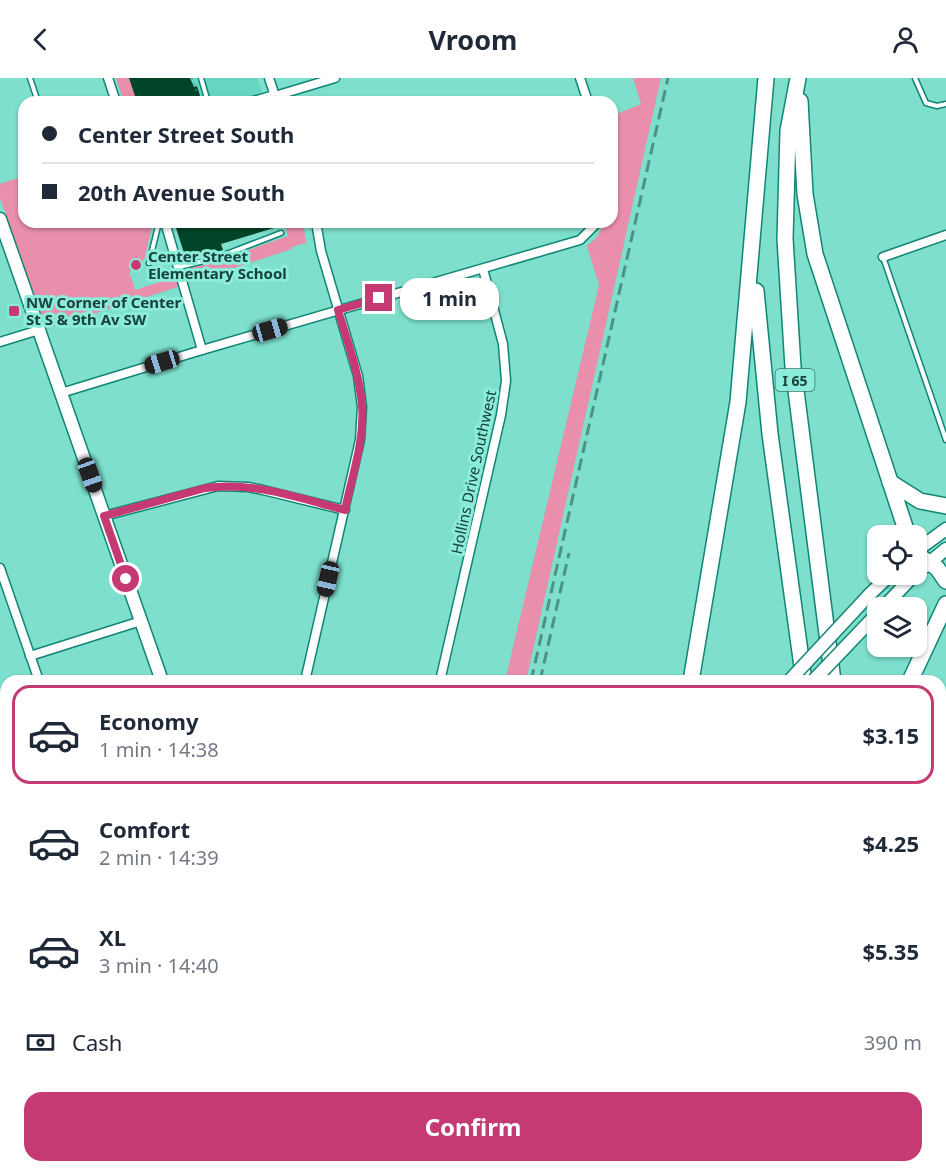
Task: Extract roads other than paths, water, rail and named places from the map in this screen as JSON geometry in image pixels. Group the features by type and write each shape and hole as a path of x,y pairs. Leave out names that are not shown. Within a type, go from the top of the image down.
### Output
{"highway":[{"name":"I 65","path":"766,78 752,255 770,434 803,675"},
{"name":"I 65","path":"798,78 788,131 785,239 793,366 832,675"},
{"path":"798,78 805,194 815,254 904,525"},
{"path":"692,675 738,402 752,255"},
{"path":"890,482 920,501 946,506"},
{"path":"927,565 937,568 946,581"},
{"path":"913,675 946,604"}],"street":[{"path":"108,78 114,96"},
{"path":"269,78 275,96"},
{"path":"278,96 334,78"},
{"path":"580,78 586,96"},
{"path":"0,219 160,675"},
{"path":"167,228 202,350"},
{"path":"306,675 360,440 362,407 358,376 321,251 317,228"},
{"path":"60,393 580,240 592,228"},
{"path":"883,257 946,235"},
{"name":"Hollins Drive Southwest","path":"441,675 498,427 506,381 503,344 483,269"},
{"path":"0,342 39,330"},
{"path":"104,516 218,486 263,490 345,510"},
{"path":"927,553 946,529"},
{"path":"927,559 946,549"},
{"path":"0,568 37,675"},
{"path":"795,675 879,585"},
{"path":"891,597 901,585"},
{"path":"30,656 141,621"},
{"path":"819,675 867,625"}],"lane":[{"path":"30,78 36,96"},
{"path":"201,78 206,96"},
{"path":"915,78 926,103 937,106 946,104"},
{"path":"149,263 158,228"},
{"path":"178,267 216,258 281,233"},
{"path":"883,257 946,440"}],"railway":[{"path":"532,675 668,78"},
{"path":"541,675 569,553"}],"place":[{"name":"Center Street Elementary School","path":"136,265"},
{"name":"NW Corner of Center St S & 9th Av SW","path":"14,311"}]}
